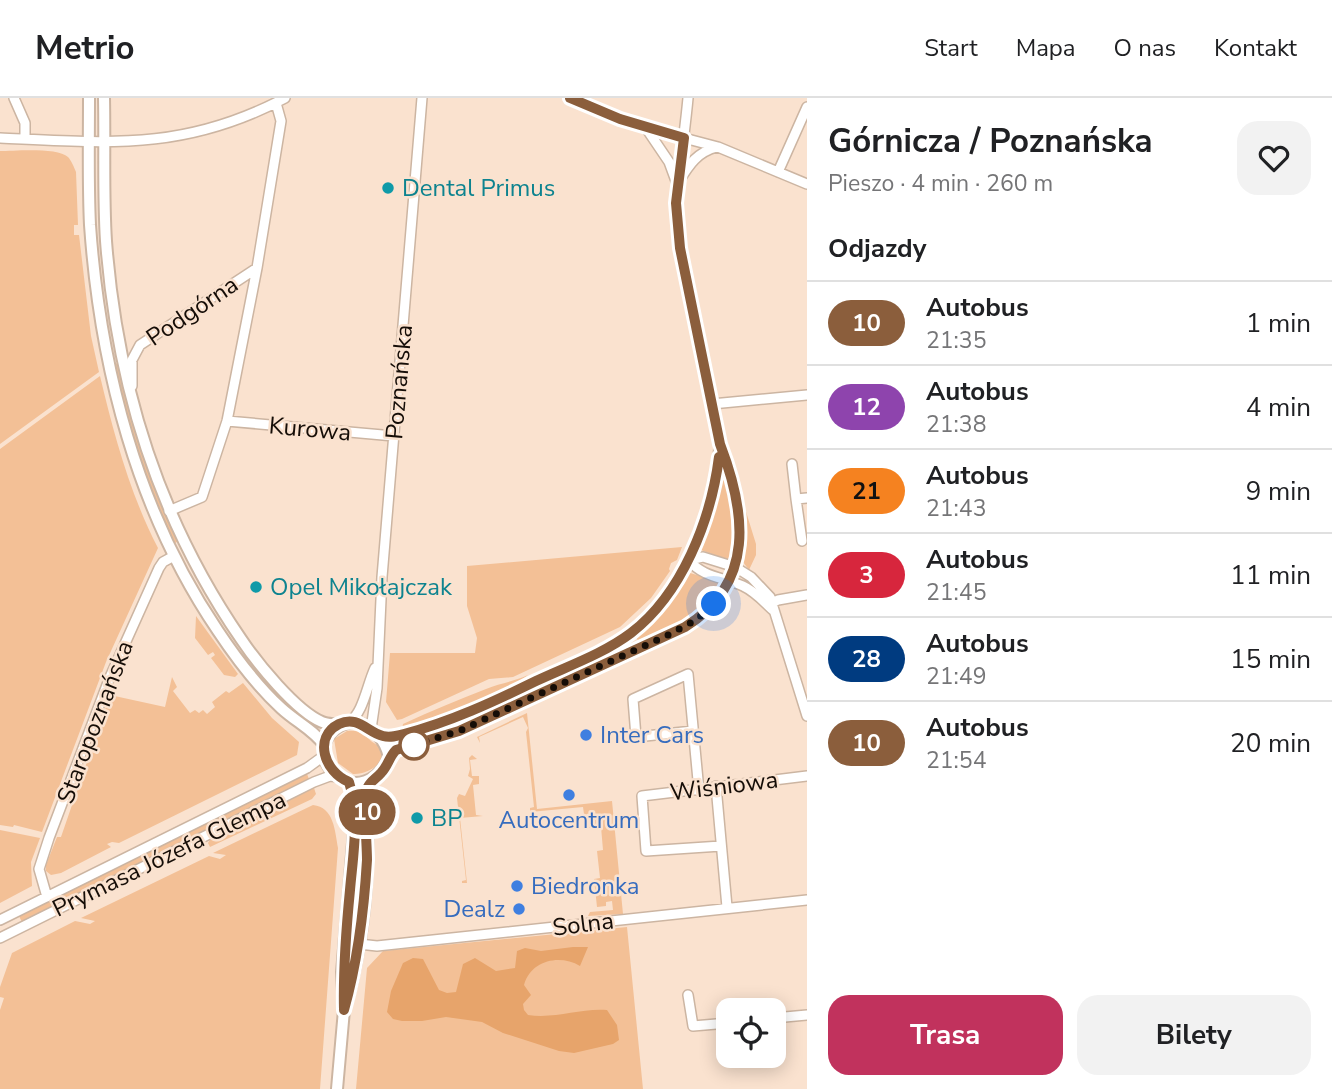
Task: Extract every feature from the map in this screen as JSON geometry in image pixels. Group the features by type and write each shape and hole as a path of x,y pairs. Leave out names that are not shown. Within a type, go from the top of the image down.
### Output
{"main road":[{"path":"89,98 90,225 109,367 133,458 174,556 198,600 240,662 273,701 315,734 325,751 331,771 344,780 352,793 355,831 342,972 344,1010"},
{"path":"104,98 106,243 122,355 132,402 151,464 169,511 205,583 249,651 298,704 323,722 365,724 382,739 389,757 384,770 364,783 344,780"},
{"path":"325,751 331,731 343,723"},
{"path":"337,1089 344,1010 359,944 365,902 368,839 366,793 373,779"}],"street":[{"path":"14,98 25,123 25,139"},
{"name":"Poznańska","path":"373,731 422,98"},
{"path":"570,98 646,128 718,147 807,184"},
{"path":"389,757 396,750 459,731 685,627 714,604 729,581 740,546 740,524 683,270 676,203 688,98"},
{"path":"0,138 90,142 152,141 207,131 245,118 281,100 281,121 257,268 227,421 202,497 169,511"},
{"path":"778,172 807,107"},
{"path":"646,128 669,162 677,184"},
{"path":"677,184 696,157 704,150 718,147"},
{"name":"Podgórna","path":"132,402 132,360 140,345 257,268"},
{"path":"712,404 807,395"},
{"name":"Kurowa","path":"227,421 394,436"},
{"path":"373,731 391,737 448,721 607,648 631,634 670,593 689,559 713,491 720,444"},
{"path":"792,464 802,541"},
{"path":"796,499 807,498"},
{"name":"Staropoznańska","path":"47,897 39,869 49,838 114,667 159,568 163,562 174,556"},
{"path":"689,559 711,558 735,567 755,581 771,606 807,716"},
{"path":"689,559 703,573 754,592 771,606"},
{"path":"771,606 807,595"},
{"name":"Poznańska","path":"343,723 360,713 367,684 376,667"},
{"path":"693,732 636,737 633,699 688,674 699,791"},
{"name":"Prymasa Józefa Glempa","path":"0,920 307,768 325,751"},
{"name":"Prymasa Józefa Glempa","path":"0,938 314,782 330,776 344,780"},
{"name":"Wiśniowa","path":"721,846 646,851 642,796 807,776"},
{"path":"716,786 727,907"},
{"name":"Solna","path":"359,944 377,946 807,900"},
{"path":"346,933 359,944"},
{"path":"688,995 692,1026 716,1024"},
{"path":"786,1017 807,1015"}],"shaded area":[{"path":"36,150 63,154 68,157 76,172 78,225 74,225 74,235 79,235 91,336 99,372 0,444 0,151"},
{"path":"118,362 142,454 178,541 174,544 138,455 114,366"},
{"path":"100,376 124,464 139,507 158,548 106,662 42,832 14,825 0,825 0,449"},
{"path":"734,473 756,544 756,555 749,570 743,562 745,528"},
{"path":"722,479 726,480 735,520 736,541 731,561 698,549"},
{"path":"682,547 677,560 671,563 670,571 651,598 620,627 513,677 489,679 402,719 397,720 386,702 390,653 475,653 477,638 467,606 467,566"},
{"path":"690,573 721,582 722,585 696,613 640,643 635,636 668,603"},
{"path":"196,616 238,674 235,677 224,675 211,658 215,655 213,652 208,655 195,638"},
{"path":"528,675 468,708 402,730 403,724 491,687"},
{"path":"172,677 177,687 173,691 190,713 203,710 207,714 215,707 212,702 243,683 272,718 299,742 297,755 119,843 107,844 111,847 61,873 51,875 46,871 46,865 57,837 61,837 110,695 165,707"},
{"path":"527,713 537,809 612,801 623,914 588,916 590,912 613,910 612,901 606,902 606,906 597,907 594,879 600,878 597,851 603,850 601,827 586,828 583,807 530,812 530,808 534,807 526,732 528,728 523,717 479,737 480,743 477,737"},
{"path":"347,731 361,733 379,747 382,754 379,764 364,773 353,774 338,763 334,739"},
{"path":"472,755 477,759 470,760 472,776 479,776 479,784 473,785 476,815 483,816 460,818 467,883 462,883 466,880 457,798 459,794 465,796 473,779 468,776 469,758"},
{"path":"307,774 309,779 22,922 19,916"},
{"path":"314,788 316,794 312,799 210,847 208,843 212,837"},
{"path":"313,805 325,810 329,815 338,848 320,1089 0,1089 0,1010 4,998 0,997 0,987 12,953 75,921 90,924 95,921 81,918 209,856 220,859 226,855 213,853"},
{"path":"0,830 40,838 31,862 32,886 0,903"},
{"path":"627,927 643,1089 356,1089 367,968 383,951"},
{"path":"588,947 580,966 564,960 555,960 533,970 524,985 531,995 523,1004 524,1010 528,1015 538,1016 607,1010 617,1025 619,1040 613,1044 574,1053 559,1051 503,1033 482,1022 446,1017 402,1021 393,1019 387,1012 391,991 403,963 413,958 423,959 439,990 447,993 456,992 463,964 475,958 496,971 515,968 517,951 525,948 541,951"}],"bus line":[{"name":"10","path":"570,98 620,119 684,138 676,203 680,248 720,444 738,509 741,536 738,557 723,593 714,604 685,627 459,731 396,750 389,757 384,770 373,779 366,793 368,839 363,919 355,973 344,1010 342,972 355,831 349,782 331,771 325,755 325,746 331,731 338,724 356,722 365,724 383,736 391,737 430,728 607,648 631,634 662,603 682,574 713,491 719,457"}],"place":[{"name":"Dental Primus","path":"388,188"},
{"name":"Opel Mikołajczak","path":"256,587"},
{"name":"Inter Cars","path":"586,735"},
{"name":"Autocentrum","path":"569,795"},
{"name":"BP","path":"417,818"},
{"name":"Biedronka","path":"517,886"},
{"name":"Dealz","path":"519,909"}],"route":[{"path":"414,745 459,731 666,636 696,620 714,604"}]}
